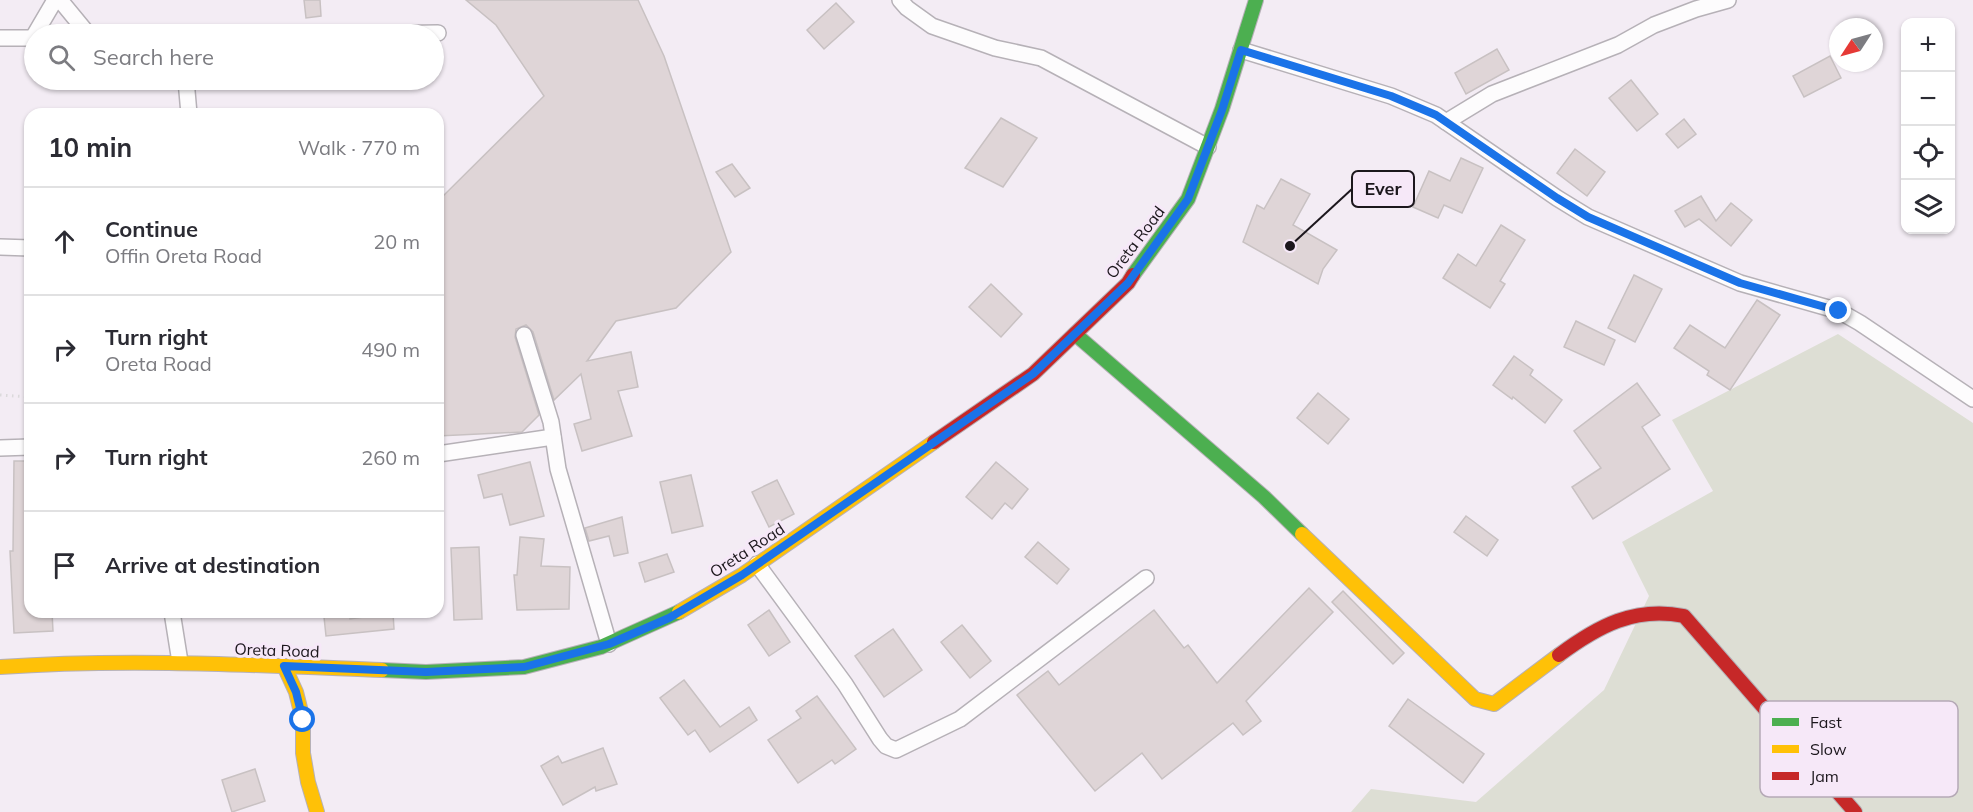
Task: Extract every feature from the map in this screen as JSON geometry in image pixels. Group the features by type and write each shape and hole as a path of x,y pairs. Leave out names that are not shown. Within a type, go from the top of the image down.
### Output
{"street":[{"path":"41,24 55,0"},
{"path":"60,0 80,24"},
{"path":"900,0 932,26 995,48 1041,58 1208,147"},
{"name":"Oreta Road","path":"0,667 55,663 180,662 426,672 524,667 609,644 669,618 757,564 1033,374 1128,283 1188,199 1222,110 1256,0"},
{"path":"1446,122 1492,94 1618,45 1654,25 1728,0"},
{"path":"0,38 24,37"},
{"path":"1241,50 1391,96 1436,115 1588,217 1740,283 1839,311 1973,399"},
{"path":"187,90 188,108"},
{"path":"0,247 24,248"},
{"path":"1075,334 1264,497 1475,699 1494,704 1548,663 1603,626 1640,613 1666,612 1684,616 1760,703"},
{"path":"524,335 550,422 558,469 609,644"},
{"path":"444,453 553,438"},
{"path":"0,448 24,447"},
{"path":"757,564 845,684 880,739 886,746 896,750 960,719 1146,578"},
{"path":"173,618 180,662"},
{"path":"284,666 296,692 303,720 303,753 308,782 317,812"},
{"path":"1842,797 1855,812"}],"path":[{"path":"0,395 24,397"}],"shaded area":[{"path":"1838,334 1973,423 1973,812 1351,812 1371,789 1476,802 1604,690 1649,596 1622,542 1713,491 1672,420"}],"building":[{"path":"304,0 320,0 321,16 306,18"},
{"path":"466,0 638,0 664,56 731,252 676,308 616,321 587,361 631,352 638,387 618,391 632,436 582,451 574,424 591,419 581,374 554,400 533,332 526,325 516,329 515,337 539,415 522,432 444,436 444,195 544,96 496,25"},
{"path":"836,3 854,22 824,49 807,30"},
{"path":"1497,49 1509,70 1466,94 1455,73"},
{"path":"1829,57 1829,72 1838,72 1841,78 1804,97 1793,76"},
{"path":"1631,80 1658,114 1637,131 1609,98"},
{"path":"1001,118 1037,138 1003,187 965,168"},
{"path":"1684,119 1696,134 1678,148 1666,134"},
{"path":"1575,149 1605,172 1587,196 1557,173"},
{"path":"1461,158 1483,168 1462,213 1444,205 1438,218 1413,207 1429,171 1450,181"},
{"path":"732,164 750,188 735,197 716,172"},
{"path":"1281,179 1310,194 1293,225 1337,250 1323,269 1318,284 1243,242 1257,205 1264,209"},
{"path":"1701,196 1716,221 1731,203 1752,220 1731,246 1699,219 1685,227 1675,211"},
{"path":"1501,225 1525,240 1500,281 1505,284 1490,308 1443,278 1458,254 1476,266"},
{"path":"1634,275 1662,289 1635,342 1608,328"},
{"path":"991,284 1022,314 1001,337 969,307"},
{"path":"1757,300 1780,315 1730,390 1707,375 1709,371 1674,348 1690,325 1725,348"},
{"path":"1576,321 1615,340 1604,365 1564,347"},
{"path":"1514,356 1533,370 1530,375 1562,400 1545,423 1513,397 1512,399 1493,385"},
{"path":"1637,383 1660,415 1642,427 1670,469 1593,519 1572,487 1601,468 1574,431"},
{"path":"1318,393 1349,419 1328,444 1297,418"},
{"path":"14,461 24,461 24,618 52,618 53,631 14,633 10,551 13,551"},
{"path":"530,462 544,516 510,525 502,494 484,498 478,475"},
{"path":"996,462 1028,489 1012,509 1005,503 992,519 966,497"},
{"path":"691,475 703,526 672,533 660,482"},
{"path":"777,480 794,514 769,527 752,492"},
{"path":"1466,516 1498,540 1487,556 1454,532"},
{"path":"622,517 628,553 614,556 609,536 589,541 585,528"},
{"path":"520,537 544,539 541,566 570,567 569,609 517,610 514,575 517,575"},
{"path":"1038,542 1069,569 1057,584 1025,557"},
{"path":"479,547 482,619 454,620 451,548"},
{"path":"667,554 674,572 645,582 639,563"},
{"path":"1309,588 1333,612 1246,701 1261,721 1243,735 1233,723 1162,779 1142,753 1095,791 1017,695 1048,671 1059,685 1154,610 1184,648 1188,645 1217,683"},
{"path":"1343,591 1404,653 1393,664 1332,602"},
{"path":"769,610 790,642 769,656 748,625"},
{"path":"324,618 393,618 394,629 326,636"},
{"path":"962,625 991,661 970,678 941,642"},
{"path":"893,629 922,670 884,697 855,656"},
{"path":"684,680 720,727 749,707 757,720 710,752 695,730 688,735 660,698"},
{"path":"817,696 856,749 835,764 832,760 798,783 768,740 801,718 796,711"},
{"path":"1408,699 1484,754 1463,783 1389,726"},
{"path":"603,748 617,784 596,791 595,787 563,805 541,766 558,756 562,763"},
{"path":"255,769 265,801 232,812 222,780"}],"traffic: fast":[{"path":"1133,275 1188,199 1222,109 1256,0"},
{"path":"1075,334 1264,497 1302,534"},
{"path":"382,670 426,672 524,667 601,647 679,612"}],"traffic: slow":[{"path":"679,612 742,575 934,442"},
{"path":"1302,534 1475,699 1494,704 1559,655"},
{"path":"0,667 143,663 382,670"},
{"path":"284,666 296,692 303,720 303,753 308,782 317,812"}],"traffic: jam":[{"path":"934,442 1033,374 1128,283 1133,275"},
{"path":"1559,655 1603,627 1633,616 1649,614 1684,616 1760,703"},
{"path":"1842,797 1855,812"}],"place":[{"name":"Ever","path":"1290,246"}],"route":[{"path":"303,720 296,692 284,666 426,672 524,667 601,647 669,618 742,575 1033,374 1128,283 1188,199 1222,110 1241,50 1391,96 1436,115 1588,217 1740,283 1839,311"}]}
